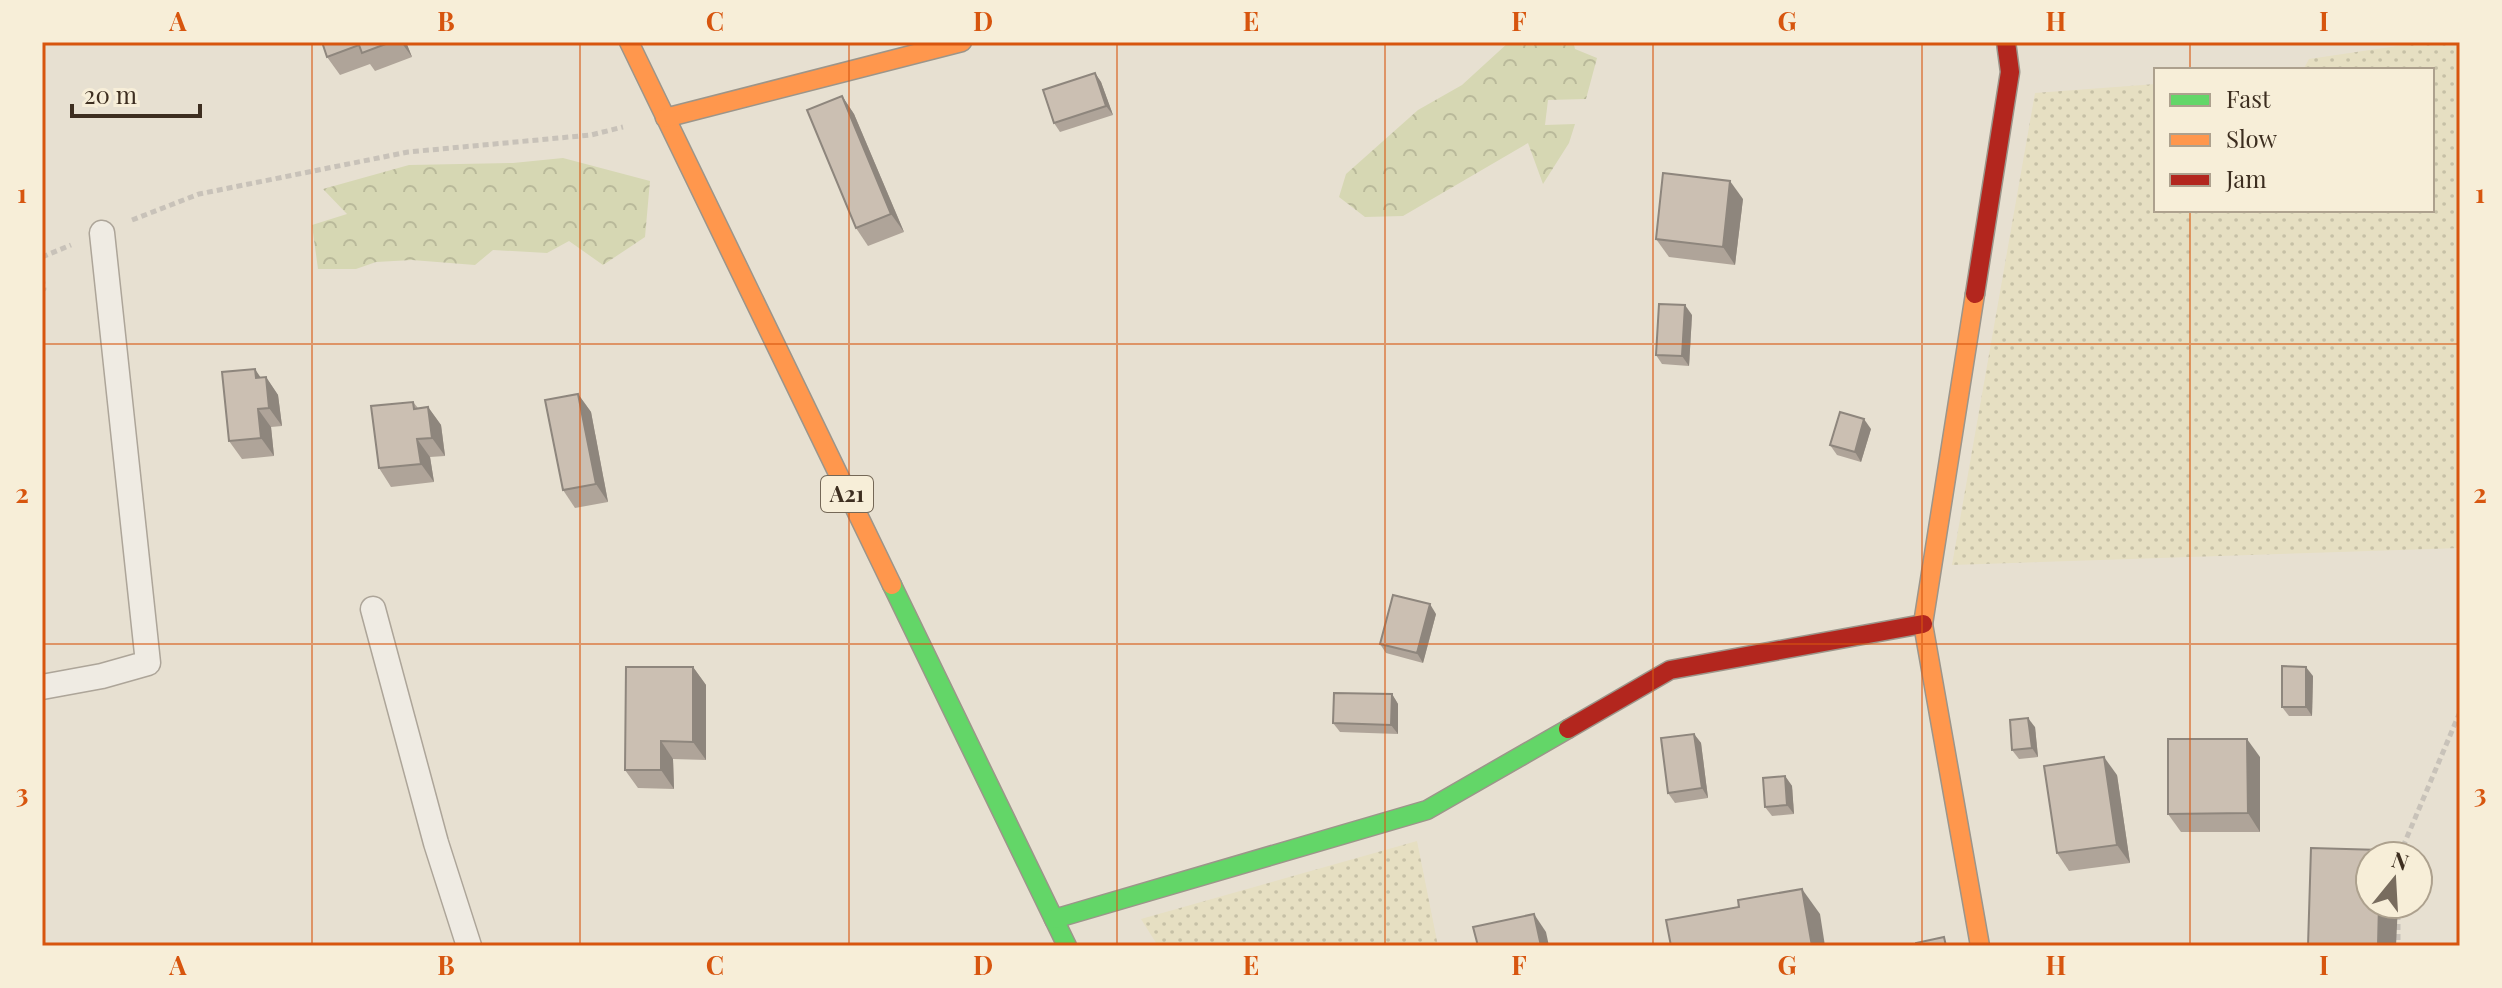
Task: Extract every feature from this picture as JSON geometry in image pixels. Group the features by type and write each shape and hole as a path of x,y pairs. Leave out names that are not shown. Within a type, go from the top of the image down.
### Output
{"street":[{"name":"A21","path":"629,42 1067,946"},
{"path":"665,118 962,42"},
{"path":"1980,946 1923,624 2010,72 2006,42"},
{"path":"1054,919 1427,810 1670,670 1923,624"}],"lane":[{"path":"42,687 102,676 148,663 102,233"},
{"path":"373,609 436,843 469,946"}],"path":[{"path":"42,257 199,194 408,152 591,135 665,118"},
{"path":"42,278 42,290"},
{"path":"2406,840 2460,712 2460,603"},
{"path":"2398,920 2398,946"}],"shaded area":[{"path":"2424,42 2460,42 2460,548 1952,565 2035,93 2154,84 2154,212 2434,212 2434,68 2304,68 2309,59"},
{"path":"1417,841 1438,946 1158,946 1141,919"}],"green space":[{"path":"1509,42 1573,42 1575,49 1597,58 1586,99 1548,100 1545,125 1575,124 1569,143 1543,184 1528,143 1403,216 1365,217 1339,197 1346,174 1418,110 1462,85"},
{"path":"563,158 650,181 645,237 603,265 569,241 547,253 493,250 475,265 412,260 376,262 356,269 318,269 312,225 347,214 323,189 409,165 513,163"}],"building":[{"path":"322,42 391,42 362,53 359,45 327,57"},
{"path":"1095,73 1106,106 1054,123 1043,90"},
{"path":"842,96 891,214 856,228 807,110"},
{"path":"1663,173 1730,181 1723,247 1656,239"},
{"path":"1659,304 1685,305 1682,356 1656,355"},
{"path":"255,369 256,378 266,377 269,408 258,409 261,438 229,441 222,372"},
{"path":"578,394 596,484 563,490 545,400"},
{"path":"413,402 414,409 428,407 432,438 417,439 421,464 379,468 371,406"},
{"path":"1840,412 1864,419 1855,452 1830,445"},
{"path":"1393,595 1430,604 1417,653 1380,644"},
{"path":"2282,666 2306,667 2306,707 2282,707"},
{"path":"626,667 693,667 693,742 661,741 661,770 625,770"},
{"path":"1334,693 1392,694 1391,725 1333,723"},
{"path":"2028,718 2032,748 2012,750 2010,720"},
{"path":"1694,734 1702,788 1668,793 1661,738"},
{"path":"2168,739 2247,739 2248,813 2168,814"},
{"path":"2104,757 2117,845 2057,853 2044,766"},
{"path":"1785,776 1787,805 1765,807 1763,778"},
{"path":"2311,848 2354,849 2354,920 2379,920 2378,946 2308,946"},
{"path":"1802,889 1812,946 1671,946 1666,920 1739,907 1738,900"},
{"path":"1534,914 1541,946 1478,946 1473,927"},
{"path":"1944,937 1946,946 1916,946 1916,943"}],"traffic: fast":[{"path":"892,585 1067,946"},
{"path":"1054,919 1427,810 1568,729"}],"traffic: slow":[{"path":"629,42 892,585"},
{"path":"665,118 962,42"},
{"path":"1975,294 1923,624 1980,946"}],"traffic: jam":[{"path":"1975,294 2010,72 2006,42"},
{"path":"1568,729 1670,670 1923,624"}]}
